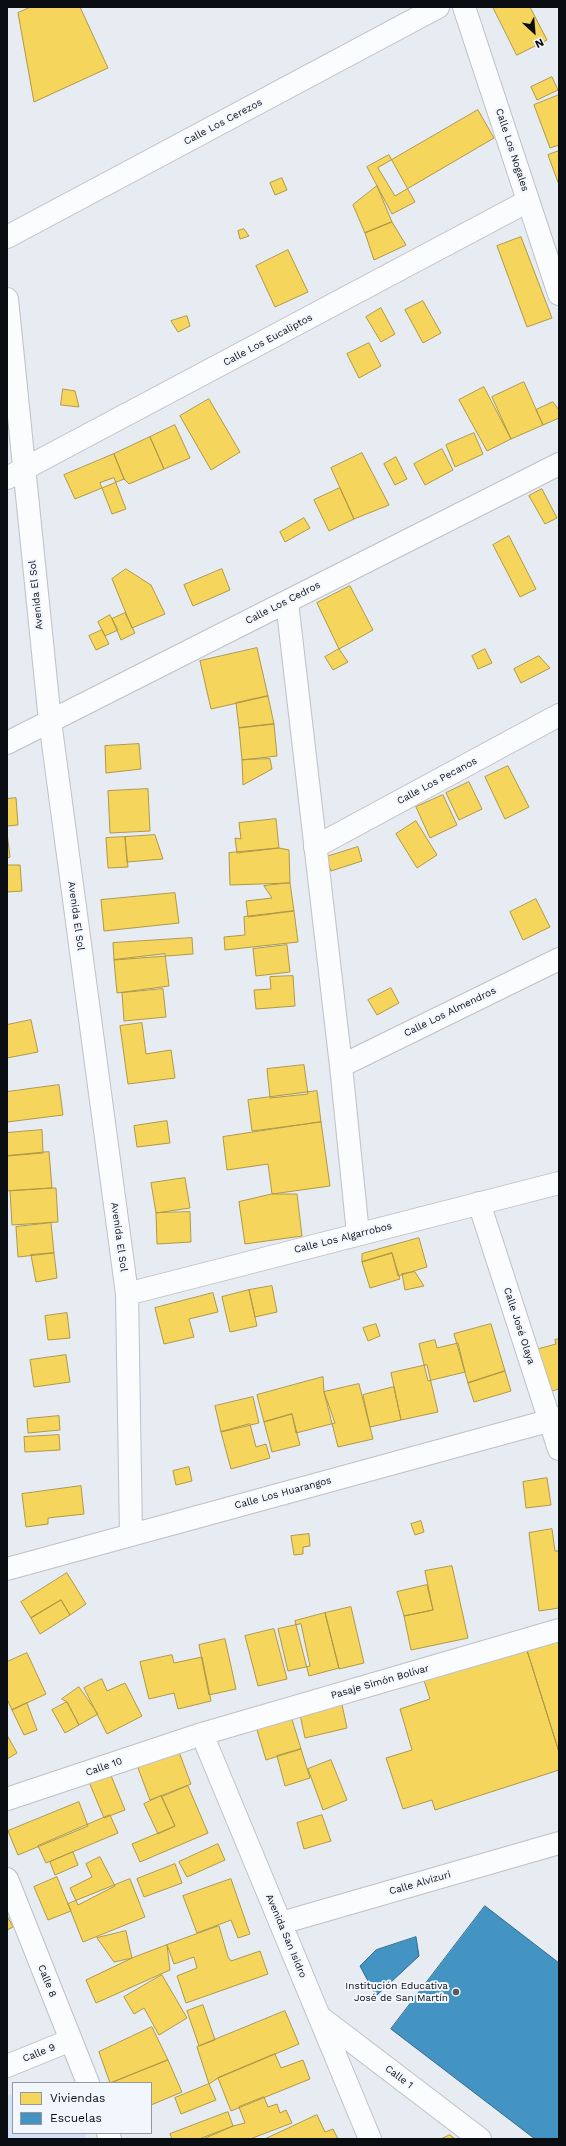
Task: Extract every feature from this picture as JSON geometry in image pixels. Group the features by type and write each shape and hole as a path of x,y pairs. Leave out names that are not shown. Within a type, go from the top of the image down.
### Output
{"street":[{"name":"Calle Los Cerezos","path":"7,237 438,7"},
{"name":"Calle Los Nogales","path":"464,7 559,294"},
{"name":"Calle Los Eucaliptos","path":"15,474 528,201"},
{"name":"Avenida El Sol","path":"7,298 15,474 50,721 127,1294 131,1535"},
{"name":"Calle Los Cedros","path":"7,743 559,464"},
{"path":"287,602 341,1066 358,1234"},
{"name":"Calle Los Pecanos","path":"315,847 559,715"},
{"name":"Calle Los Almendros","path":"341,1066 559,959"},
{"name":"Calle Los Algarrobos","path":"127,1294 559,1183"},
{"name":"Calle José Olaya","path":"479,1203 554,1419 559,1449"},
{"name":"Calle Los Huarangos","path":"7,1569 554,1419"},
{"name":"Pasaje Simón Bolívar","path":"202,1734 559,1630"},
{"name":"Calle 10","path":"7,1800 202,1734"},
{"name":"Avenida San Isidro","path":"202,1734 370,2139"},
{"name":"Calle Alvizuri","path":"281,1923 559,1843"},
{"name":"Calle 8","path":"7,1879 88,2082"},
{"name":"Calle 1","path":"319,2016 480,2139"},
{"name":"Calle 9","path":"7,2066 71,2040"}],"shaded area":[{"path":"12,2094 12,2134 84,2134 86,2139 7,2139 7,2096"}],"building: Viviendas":[{"path":"31,7 80,7 108,68 34,102 18,13"},
{"path":"493,7 530,7 547,40 517,55"},
{"path":"552,77 558,90 537,100 531,87"},
{"path":"559,95 559,145 550,148 534,105"},
{"path":"478,110 494,138 395,196 378,168"},
{"path":"559,151 559,185 548,155"},
{"path":"389,155 415,202 392,214 367,167"},
{"path":"282,178 287,190 275,195 270,183"},
{"path":"377,186 392,222 365,233 353,205"},
{"path":"392,222 406,245 374,260 365,233"},
{"path":"244,229 249,236 240,239 238,231"},
{"path":"521,237 552,318 527,327 497,246"},
{"path":"288,250 308,292 275,307 256,266"},
{"path":"423,301 441,333 423,343 405,310"},
{"path":"381,308 395,334 381,342 366,317"},
{"path":"187,316 190,326 178,332 171,321"},
{"path":"369,343 381,366 359,378 347,354"},
{"path":"524,382 543,425 511,439 492,397"},
{"path":"484,387 511,439 487,451 459,400"},
{"path":"63,389 75,391 79,407 61,405"},
{"path":"209,399 240,452 211,470 180,416"},
{"path":"553,402 559,410 559,418 543,425 536,410"},
{"path":"175,425 190,458 164,469 150,437"},
{"path":"474,433 483,454 455,467 446,445"},
{"path":"150,437 164,469 129,484 124,479 114,454"},
{"path":"442,449 453,470 425,485 414,464"},
{"path":"362,453 389,505 354,519 331,468"},
{"path":"114,454 124,479 75,499 64,475"},
{"path":"396,457 407,479 395,485 384,464"},
{"path":"114,478 126,509 112,514 100,483"},
{"path":"340,488 354,519 329,531 314,500"},
{"path":"542,489 557,518 545,524 529,496"},
{"path":"304,518 310,528 285,542 280,532"},
{"path":"509,536 536,589 520,597 493,545"},
{"path":"126,569 151,585 165,614 132,628 112,579"},
{"path":"222,569 230,590 193,606 184,585"},
{"path":"350,586 373,630 339,649 317,603"},
{"path":"125,613 135,633 121,640 112,619"},
{"path":"110,615 118,630 105,636 98,622"},
{"path":"102,630 109,644 96,650 89,636"},
{"path":"257,648 268,696 211,709 200,661"},
{"path":"339,649 348,662 333,670 325,657"},
{"path":"485,649 492,663 478,669 472,656"},
{"path":"539,656 550,668 521,683 514,669"},
{"path":"268,696 274,724 239,728 236,703"},
{"path":"274,724 277,756 242,760 239,728"},
{"path":"139,744 141,769 106,773 105,746"},
{"path":"270,759 272,769 243,785 242,760"},
{"path":"508,766 529,807 505,819 485,777"},
{"path":"469,782 482,809 459,820 446,793"},
{"path":"148,789 150,831 110,833 108,791"},
{"path":"443,795 457,825 430,838 416,807"},
{"path":"16,798 18,825 7,826 7,799"},
{"path":"276,819 279,848 237,853 235,838 241,839 239,823"},
{"path":"416,821 437,855 417,868 396,834"},
{"path":"7,833 10,857 7,858"},
{"path":"155,835 163,859 127,862 125,837"},
{"path":"125,837 128,867 108,868 106,838"},
{"path":"358,847 362,861 331,871 326,857"},
{"path":"279,848 289,850 290,883 230,885 229,853"},
{"path":"7,865 20,865 22,891 7,892"},
{"path":"290,883 294,911 248,917 246,901 272,898 264,886"},
{"path":"175,893 179,923 104,931 101,900"},
{"path":"536,899 550,927 523,940 510,912"},
{"path":"294,911 298,942 225,950 224,937 245,935 244,917"},
{"path":"192,938 193,954 114,960 113,943"},
{"path":"287,945 290,972 256,976 253,949"},
{"path":"165,954 169,986 117,993 114,960"},
{"path":"293,976 295,1006 256,1009 254,990 271,989 270,977"},
{"path":"391,988 399,1003 377,1015 368,1000"},
{"path":"163,989 166,1017 124,1021 122,993"},
{"path":"31,1020 38,1052 7,1058 7,1025"},
{"path":"142,1023 146,1054 171,1050 175,1078 128,1084 120,1026"},
{"path":"304,1065 308,1094 270,1098 267,1069"},
{"path":"59,1085 63,1115 7,1122 7,1092"},
{"path":"317,1091 321,1122 252,1131 248,1100"},
{"path":"167,1121 170,1143 137,1147 134,1126"},
{"path":"321,1122 330,1186 272,1194 268,1164 227,1170 223,1137"},
{"path":"42,1130 43,1153 7,1156 7,1133"},
{"path":"49,1152 52,1188 7,1191 7,1156"},
{"path":"185,1178 190,1208 156,1213 151,1183"},
{"path":"56,1188 58,1222 12,1225 10,1191"},
{"path":"272,1194 297,1194 302,1236 245,1244 239,1202"},
{"path":"190,1212 191,1242 157,1244 156,1213"},
{"path":"51,1223 54,1253 18,1257 16,1227"},
{"path":"419,1238 427,1267 398,1276 392,1253 362,1262 362,1254"},
{"path":"54,1253 57,1278 36,1282 31,1255"},
{"path":"392,1253 400,1279 370,1288 362,1262"},
{"path":"415,1272 424,1286 405,1290 402,1274"},
{"path":"272,1286 277,1312 255,1317 249,1290"},
{"path":"249,1290 257,1326 230,1332 222,1297"},
{"path":"213,1293 218,1312 189,1319 194,1337 164,1344 155,1308"},
{"path":"67,1313 70,1338 48,1340 45,1316"},
{"path":"376,1324 380,1336 368,1341 363,1328"},
{"path":"491,1324 505,1371 468,1383 454,1334"},
{"path":"559,1339 559,1389 545,1393 534,1350 556,1344 555,1340"},
{"path":"435,1340 437,1348 458,1343 465,1372 428,1381 419,1344"},
{"path":"66,1355 70,1382 34,1387 30,1360"},
{"path":"427,1365 438,1412 401,1420 391,1373"},
{"path":"505,1371 511,1391 474,1402 468,1383"},
{"path":"323,1377 324,1392 335,1423 296,1433 292,1414 264,1422 257,1395"},
{"path":"359,1384 373,1439 338,1447 324,1392"},
{"path":"394,1387 401,1420 370,1427 363,1395"},
{"path":"253,1397 259,1423 221,1432 215,1406"},
{"path":"292,1414 300,1445 272,1452 264,1422"},
{"path":"59,1416 60,1430 28,1433 27,1419"},
{"path":"250,1424 256,1447 266,1444 270,1458 231,1469 221,1432"},
{"path":"59,1435 60,1450 25,1452 24,1437"},
{"path":"189,1467 192,1481 176,1485 173,1471"},
{"path":"547,1478 551,1505 526,1508 523,1482"},
{"path":"81,1486 84,1514 48,1518 48,1524 26,1527 22,1494"},
{"path":"421,1521 424,1532 415,1535 411,1524"},
{"path":"552,1529 555,1551 559,1551 559,1608 539,1611 529,1533"},
{"path":"309,1534 310,1546 303,1547 303,1554 294,1555 291,1536"},
{"path":"452,1566 468,1638 411,1650 404,1616 433,1610 425,1571"},
{"path":"67,1573 86,1604 70,1615 61,1600 31,1618 21,1602"},
{"path":"427,1585 433,1610 404,1616 397,1592"},
{"path":"61,1600 70,1615 40,1634 31,1618"},
{"path":"351,1607 364,1663 339,1669 325,1613"},
{"path":"325,1613 339,1668 309,1676 295,1621"},
{"path":"301,1624 310,1666 288,1671 278,1629"},
{"path":"274,1629 287,1679 258,1686 245,1636"},
{"path":"559,1633 559,1752 525,1644"},
{"path":"225,1639 236,1689 209,1695 199,1645"},
{"path":"525,1644 559,1752 559,1770 435,1810 432,1800 403,1809 386,1758 412,1750 400,1709 430,1699 423,1677"},
{"path":"27,1653 46,1694 12,1710 7,1699 7,1662"},
{"path":"172,1655 174,1663 202,1657 211,1701 178,1709 174,1693 149,1699 140,1662"},
{"path":"102,1679 107,1691 125,1683 142,1716 107,1734 84,1688"},
{"path":"79,1687 98,1714 79,1725 67,1702 62,1699"},
{"path":"341,1700 347,1728 305,1738 299,1710"},
{"path":"67,1702 79,1725 65,1733 52,1710"},
{"path":"27,1703 37,1730 24,1735 12,1710"},
{"path":"290,1713 301,1749 266,1760 255,1723"},
{"path":"7,1735 17,1753 7,1759"},
{"path":"176,1744 191,1784 150,1800 135,1760"},
{"path":"301,1749 310,1778 285,1786 277,1756"},
{"path":"331,1760 347,1800 323,1810 308,1769"},
{"path":"110,1773 125,1810 104,1818 89,1782"},
{"path":"188,1786 208,1833 140,1862 132,1844 175,1826 162,1797"},
{"path":"161,1796 175,1826 158,1834 144,1804"},
{"path":"79,1802 88,1826 18,1855 8,1831"},
{"path":"110,1815 118,1833 46,1863 38,1846"},
{"path":"322,1815 331,1841 304,1849 297,1823"},
{"path":"218,1844 225,1860 187,1877 179,1862"},
{"path":"73,1852 78,1865 55,1875 50,1862"},
{"path":"100,1857 115,1886 78,1905 70,1888 92,1877 86,1864"},
{"path":"175,1864 182,1883 144,1897 137,1879"},
{"path":"57,1877 71,1911 48,1920 34,1887"},
{"path":"130,1879 145,1917 83,1942 68,1904"},
{"path":"231,1879 250,1934 238,1938 231,1920 197,1933 183,1896"},
{"path":"7,1916 13,1927 7,1930"},
{"path":"219,1926 228,1957 231,1961 260,1951 268,1974 186,2003 177,1976 197,1968 194,1957 174,1964 167,1945"},
{"path":"126,1931 132,1958 114,1962 97,1938"},
{"path":"167,1945 170,1970 96,2003 86,1980 132,1958"},
{"path":"162,1975 187,2018 159,2035 144,2008 134,2014 124,1997"},
{"path":"203,2005 215,2040 199,2046 187,2011"},
{"path":"285,2011 299,2044 218,2078 209,2084 197,2047"},
{"path":"152,2027 168,2060 110,2082 99,2052"},
{"path":"275,2054 281,2068 303,2060 310,2079 231,2111 218,2078"},
{"path":"168,2060 182,2092 152,2105 152,2082 113,2082"},
{"path":"209,2084 216,2100 181,2114 175,2098"},
{"path":"264,2097 268,2107 277,2104 280,2113 286,2110 292,2123 250,2139 203,2139 233,2126 245,2123 239,2107"},
{"path":"228,2112 233,2126 199,2139 172,2139 170,2134"},
{"path":"317,2115 325,2132 333,2129 338,2139 265,2139"},
{"path":"450,2135 455,2139 441,2139"}],"building: Escuelas":[{"name":"Institución Educativa José de San Martín","path":"485,1906 559,1963 559,2139 535,2139 391,2029"},
{"path":"416,1937 419,1956 376,1996 360,1966 376,1950"}],"place":[{"name":"Institución Educativa José de San Martín","path":"456,1992"}]}
